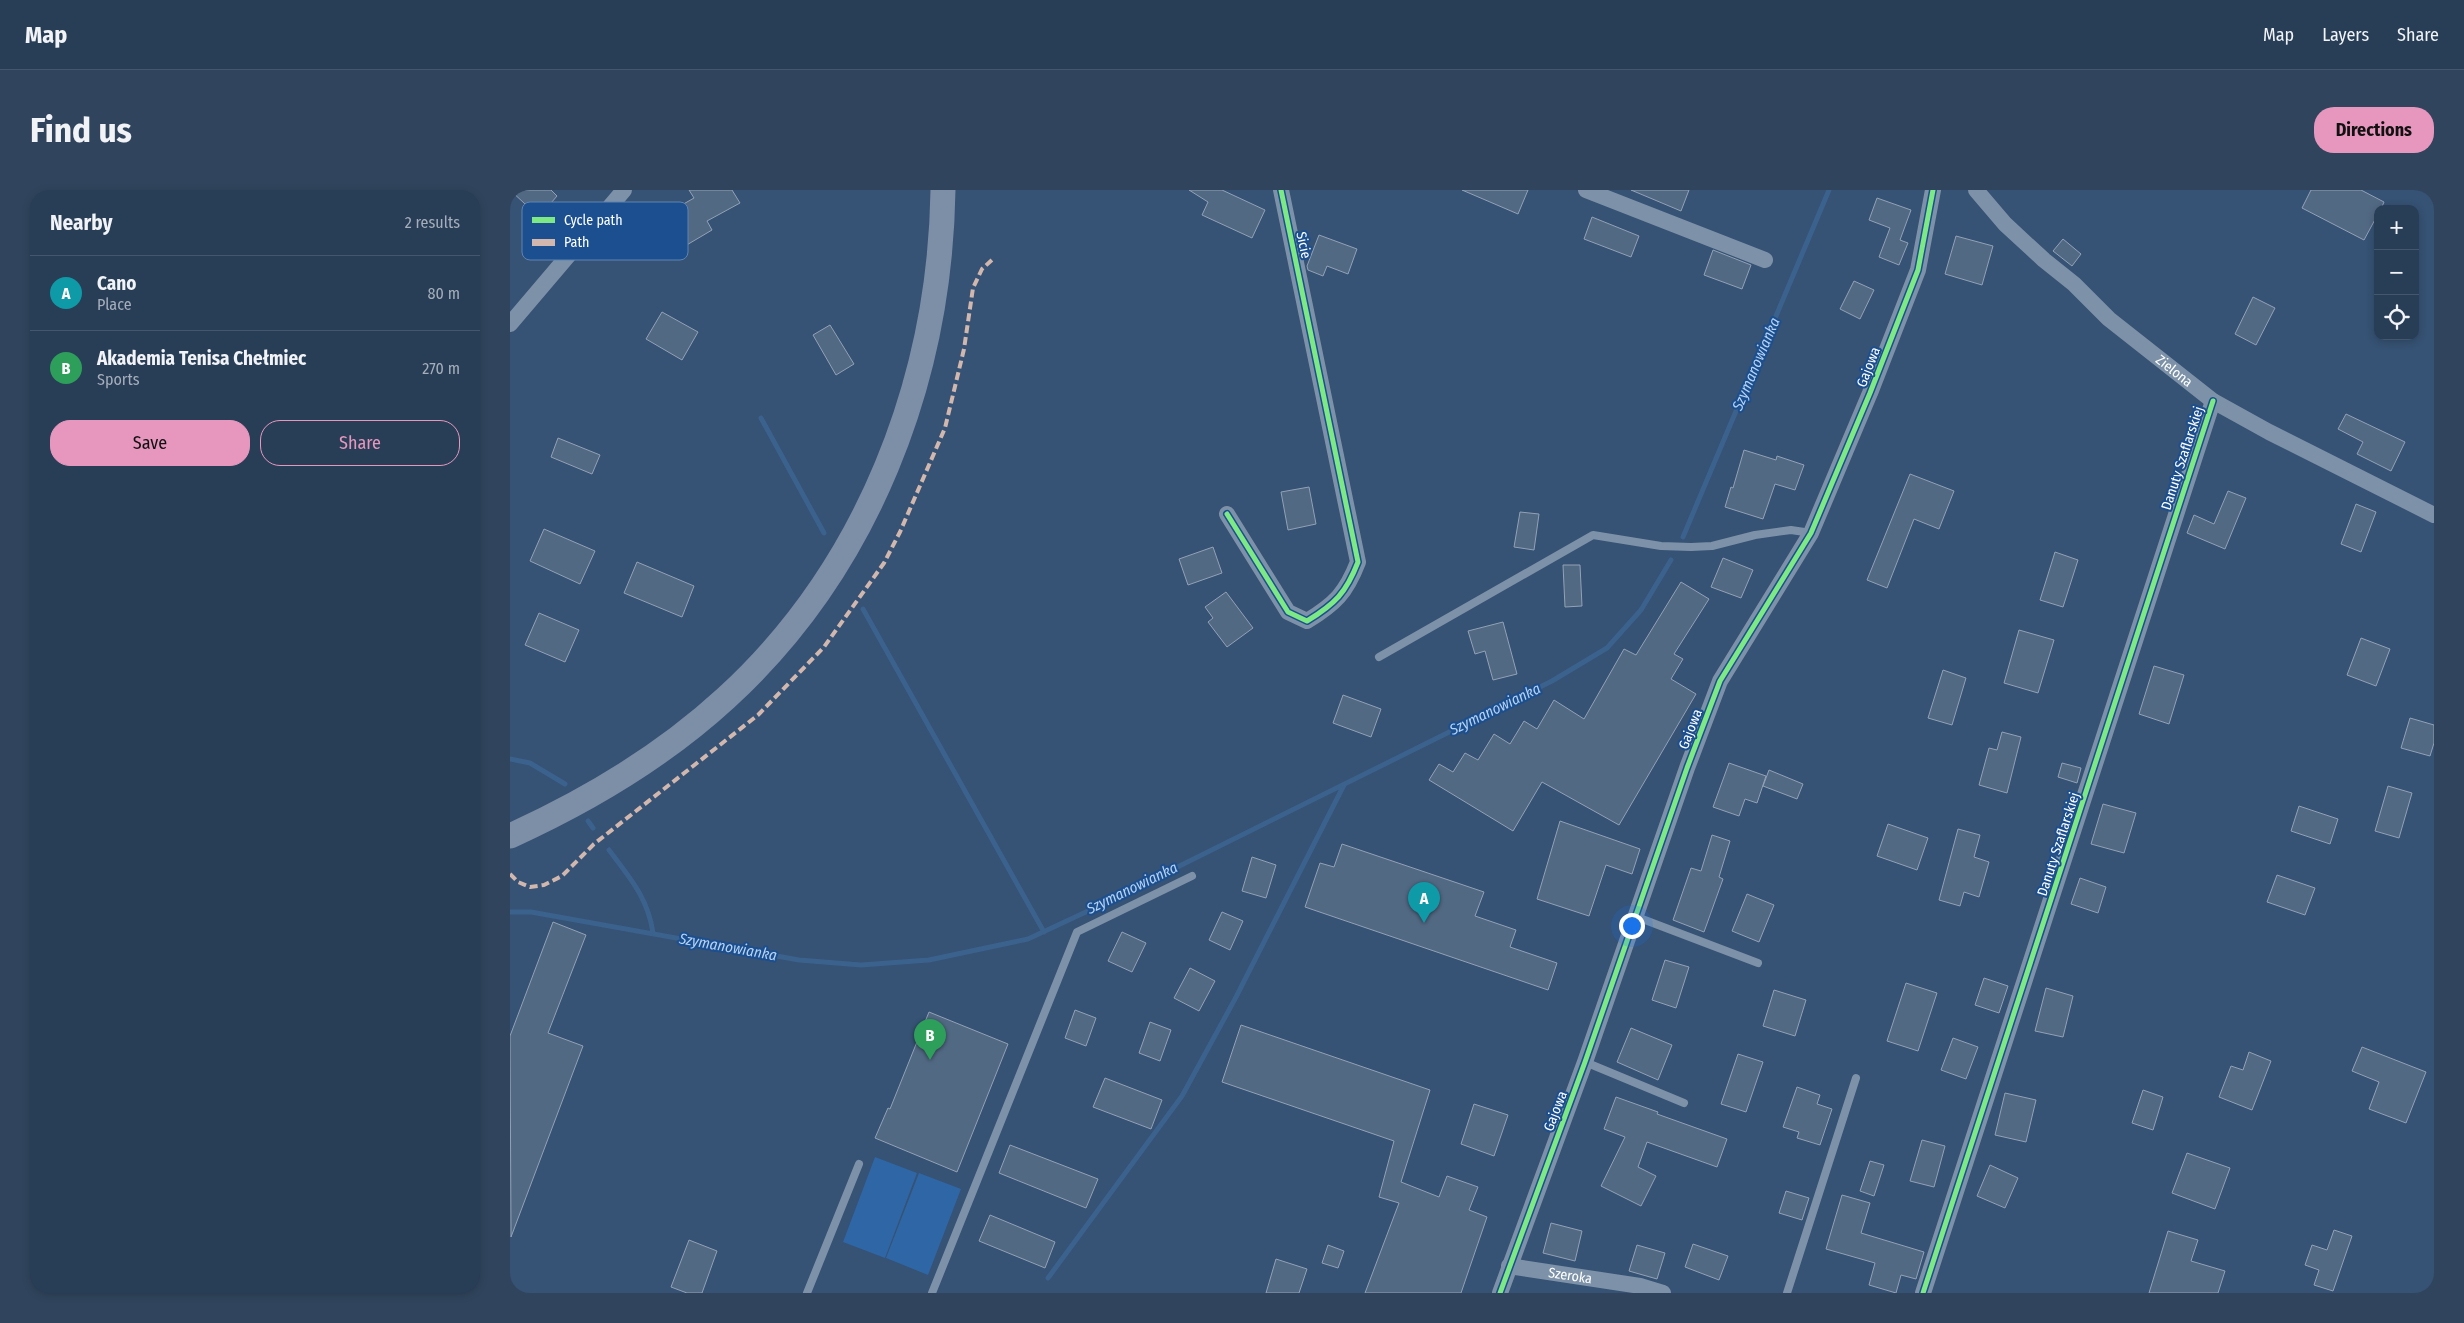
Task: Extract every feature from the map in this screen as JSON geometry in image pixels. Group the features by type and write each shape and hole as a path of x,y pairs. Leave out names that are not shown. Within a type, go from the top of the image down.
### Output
{"main road":[{"path":"510,836 588,796 678,737 726,698 777,646 822,587 855,535 894,448 914,392 930,320 939,253 943,190"}],"street":[{"path":"614,202 624,190"},
{"name":"Sicie","path":"1227,514 1288,612 1307,621 1326,610 1349,585 1358,562 1281,190"},
{"path":"1586,190 1765,260"},
{"name":"Gajowa","path":"1500,1293 1585,1062 1720,681 1811,533 1870,393 1918,270 1933,190"},
{"name":"Zielona","path":"1976,190 2005,224 2044,260 2074,284 2109,319 2212,401 2269,432 2434,515"},
{"path":"510,324 564,260"},
{"name":"Danuty Szaflarskiej","path":"1923,1293 2212,401"},
{"name":"Szeroka","path":"1509,1266 1663,1293"}],"lane":[{"path":"1379,657 1593,535 1661,546 1692,547 1712,546 1755,535 1791,530 1811,533"},
{"path":"932,1293 1077,932 1192,876"},
{"path":"1636,917 1758,963"},
{"path":"1585,1062 1684,1103"},
{"path":"1787,1293 1856,1078"},
{"path":"807,1293 859,1164"}],"shaded area":[{"path":"875,1157 917,1173 885,1258 843,1242"},
{"path":"919,1173 961,1189 928,1275 886,1258"}],"building":[{"path":"510,190 551,190 557,196 552,202 523,202"},
{"path":"689,190 732,190 740,203 707,221 712,230 688,244 687,202 694,198"},
{"path":"1189,190 1222,190 1265,210 1252,238 1202,215 1208,202"},
{"path":"1462,190 1528,190 1518,214"},
{"path":"1631,190 1689,190 1681,211"},
{"path":"2311,190 2361,190 2384,202 2383,205 2374,205 2374,221 2364,240 2302,208"},
{"path":"1877,198 1911,210 1900,240 1908,243 1899,265 1879,257 1890,228 1869,220"},
{"path":"1592,217 1639,236 1631,257 1584,239"},
{"path":"1319,235 1357,249 1348,274 1327,266 1323,276 1308,270 1307,266"},
{"path":"1956,236 1993,246 1982,285 1945,274"},
{"path":"2063,239 2081,254 2072,266 2053,251"},
{"path":"1713,250 1751,265 1742,289 1704,275"},
{"path":"1854,281 1874,290 1860,319 1840,309"},
{"path":"2253,297 2275,308 2256,345 2235,334"},
{"path":"662,312 698,332 682,360 646,339"},
{"path":"830,325 854,364 836,375 813,335"},
{"path":"2346,414 2405,442 2391,471 2357,454 2363,442 2338,429"},
{"path":"558,438 600,455 592,474 551,457"},
{"path":"1744,450 1776,460 1777,456 1804,465 1795,490 1775,484 1763,519 1725,507 1731,487 1733,488"},
{"path":"1910,474 1954,491 1939,529 1914,519 1887,588 1867,580"},
{"path":"1309,487 1316,524 1288,530 1281,492"},
{"path":"2228,491 2246,498 2225,549 2187,533 2194,515 2214,524"},
{"path":"2356,504 2376,512 2361,552 2341,544"},
{"path":"1520,512 1539,514 1534,550 1514,547"},
{"path":"544,529 595,551 580,584 530,561"},
{"path":"1213,547 1222,573 1188,585 1179,559"},
{"path":"2055,552 2078,560 2063,607 2040,600"},
{"path":"1723,558 1753,570 1741,598 1711,587"},
{"path":"637,562 694,586 682,617 624,593"},
{"path":"1563,565 1580,565 1582,606 1565,607"},
{"path":"1681,582 1709,599 1674,654 1683,659 1671,679 1696,694 1619,825 1542,782 1513,831 1429,780 1439,764 1453,772 1465,753 1478,760 1494,734 1510,744 1524,721 1537,729 1554,700 1584,719 1624,649 1636,655"},
{"path":"1226,592 1253,628 1227,647 1208,622 1213,618 1205,607"},
{"path":"539,613 579,630 565,662 525,645"},
{"path":"1503,622 1517,674 1493,680 1485,651 1475,654 1468,631"},
{"path":"2019,630 2054,640 2038,693 2004,683"},
{"path":"2361,638 2390,649 2376,686 2347,675"},
{"path":"2154,666 2184,675 2169,724 2139,714"},
{"path":"1943,670 1966,678 1952,725 1928,718"},
{"path":"1343,695 1381,709 1371,737 1333,723"},
{"path":"2410,718 2434,725 2434,743 2430,756 2401,748"},
{"path":"2002,732 2021,737 2007,793 1979,785 1989,748 1997,750"},
{"path":"1729,763 1766,776 1757,803 1745,799 1739,816 1713,807"},
{"path":"2062,763 2081,768 2077,783 2058,777"},
{"path":"1769,770 1803,784 1797,799 1763,786"},
{"path":"2388,786 2412,793 2399,838 2375,831"},
{"path":"2103,804 2136,813 2124,853 2091,844"},
{"path":"2299,806 2338,819 2330,844 2291,831"},
{"path":"1560,821 1640,849 1632,874 1606,865 1589,916 1537,899"},
{"path":"1888,824 1928,838 1917,870 1877,856"},
{"path":"1958,829 1980,835 1974,857 1989,862 1979,897 1964,892 1960,906 1939,900"},
{"path":"1712,835 1730,841 1719,877 1723,879 1704,932 1673,920 1691,868 1701,871"},
{"path":"1342,844 1484,892 1475,916 1516,930 1510,947 1557,963 1548,990 1305,907 1320,863 1334,867"},
{"path":"1252,857 1276,865 1266,898 1242,891"},
{"path":"2277,875 2315,888 2305,915 2267,902"},
{"path":"2080,878 2106,887 2098,913 2071,904"},
{"path":"1747,894 1774,905 1759,942 1732,931"},
{"path":"1222,912 1243,921 1230,950 1209,940"},
{"path":"553,922 586,935 548,1033 583,1046 511,1237 510,1036"},
{"path":"1122,932 1146,943 1132,972 1108,961"},
{"path":"1665,960 1689,967 1676,1008 1652,1000"},
{"path":"1190,968 1215,981 1199,1011 1174,998"},
{"path":"1984,978 2008,986 1999,1013 1975,1005"},
{"path":"1906,983 1937,993 1918,1051 1887,1041"},
{"path":"2046,988 2073,996 2063,1037 2035,1031"},
{"path":"1774,990 1806,1000 1795,1036 1763,1026"},
{"path":"1075,1010 1096,1018 1086,1046 1065,1038"},
{"path":"929,1012 1008,1044 957,1172 875,1138 888,1108 890,1109"},
{"path":"1150,1022 1171,1030 1160,1061 1139,1053"},
{"path":"1241,1025 1430,1090 1401,1182 1439,1197 1447,1176 1478,1187 1469,1210 1487,1217 1461,1293 1365,1293 1399,1203 1379,1197 1394,1141 1222,1082"},
{"path":"1631,1028 1672,1045 1658,1080 1617,1062"},
{"path":"1953,1038 1978,1047 1966,1079 1941,1070"},
{"path":"2362,1047 2426,1072 2406,1123 2369,1109 2379,1082 2352,1071"},
{"path":"2249,1052 2271,1061 2252,1110 2219,1097 2231,1066 2243,1070"},
{"path":"1738,1054 1763,1062 1746,1112 1721,1104"},
{"path":"1105,1078 1162,1100 1151,1129 1093,1107"},
{"path":"1797,1087 1820,1095 1817,1104 1832,1109 1820,1145 1797,1138 1799,1132 1783,1127"},
{"path":"2143,1090 2163,1097 2153,1130 2132,1123"},
{"path":"2005,1093 2036,1100 2026,1142 1995,1135"},
{"path":"1616,1097 1727,1139 1717,1167 1647,1142 1638,1167 1656,1176 1641,1206 1601,1186 1625,1137 1604,1129"},
{"path":"1474,1104 1508,1115 1494,1156 1461,1144"},
{"path":"1922,1140 1945,1146 1934,1187 1910,1181"},
{"path":"1010,1145 1098,1179 1086,1208 999,1173"},
{"path":"2187,1153 2230,1168 2215,1209 2172,1193"},
{"path":"1870,1161 1884,1165 1874,1196 1860,1191"},
{"path":"1990,1165 2018,1178 2005,1208 1977,1196"},
{"path":"1786,1191 1809,1198 1802,1220 1779,1213"},
{"path":"1842,1195 1870,1203 1861,1233 1924,1252 1916,1279 1901,1275 1896,1293 1869,1285 1875,1263 1826,1249"},
{"path":"990,1215 1055,1242 1045,1268 979,1241"},
{"path":"1551,1223 1582,1231 1575,1261 1543,1253"},
{"path":"2334,1230 2352,1236 2333,1291 2314,1285 2319,1270 2305,1265 2312,1245 2327,1250"},
{"path":"2168,1231 2198,1240 2191,1261 2225,1271 2218,1293 2149,1293"},
{"path":"689,1240 717,1251 702,1293 687,1293 671,1287"},
{"path":"1693,1244 1728,1256 1719,1280 1685,1267"},
{"path":"1328,1245 1344,1251 1338,1268 1322,1263"},
{"path":"1637,1245 1665,1253 1657,1279 1629,1271"},
{"path":"1276,1259 1307,1269 1299,1293 1266,1293"}],"waterway":[{"name":"Szymanowianka","path":"1683,537 1829,190"},
{"path":"761,418 824,533"},
{"name":"Szymanowianka","path":"510,912 531,912 799,960 861,965 929,960 1028,939 1103,904 1552,681 1607,648 1641,610 1671,560"},
{"path":"863,609 1044,932"},
{"path":"510,759 530,763 565,784"},
{"path":"1048,1278 1182,1096 1235,999 1344,785"},
{"path":"588,821 593,828"},
{"path":"609,850 637,889 647,909 653,933"}],"marked path":[{"path":"510,874 518,882 530,887 544,885 562,876 594,844 758,715 824,647 884,563 900,532 945,428 964,349 973,288 982,269 993,259"}],"cycle path":[{"path":"1227,514 1288,612 1307,621 1325,609 1338,597 1354,573 1358,562 1281,190"},
{"path":"1500,1293 1585,1062 1687,768 1720,681 1811,533 1870,393 1918,270 1933,190"},
{"path":"1923,1293 2213,401"}],"place":[{"name":"Cano","path":"1424,923"},
{"name":"Akademia Tenisa Chełmiec","path":"930,1060"}]}
